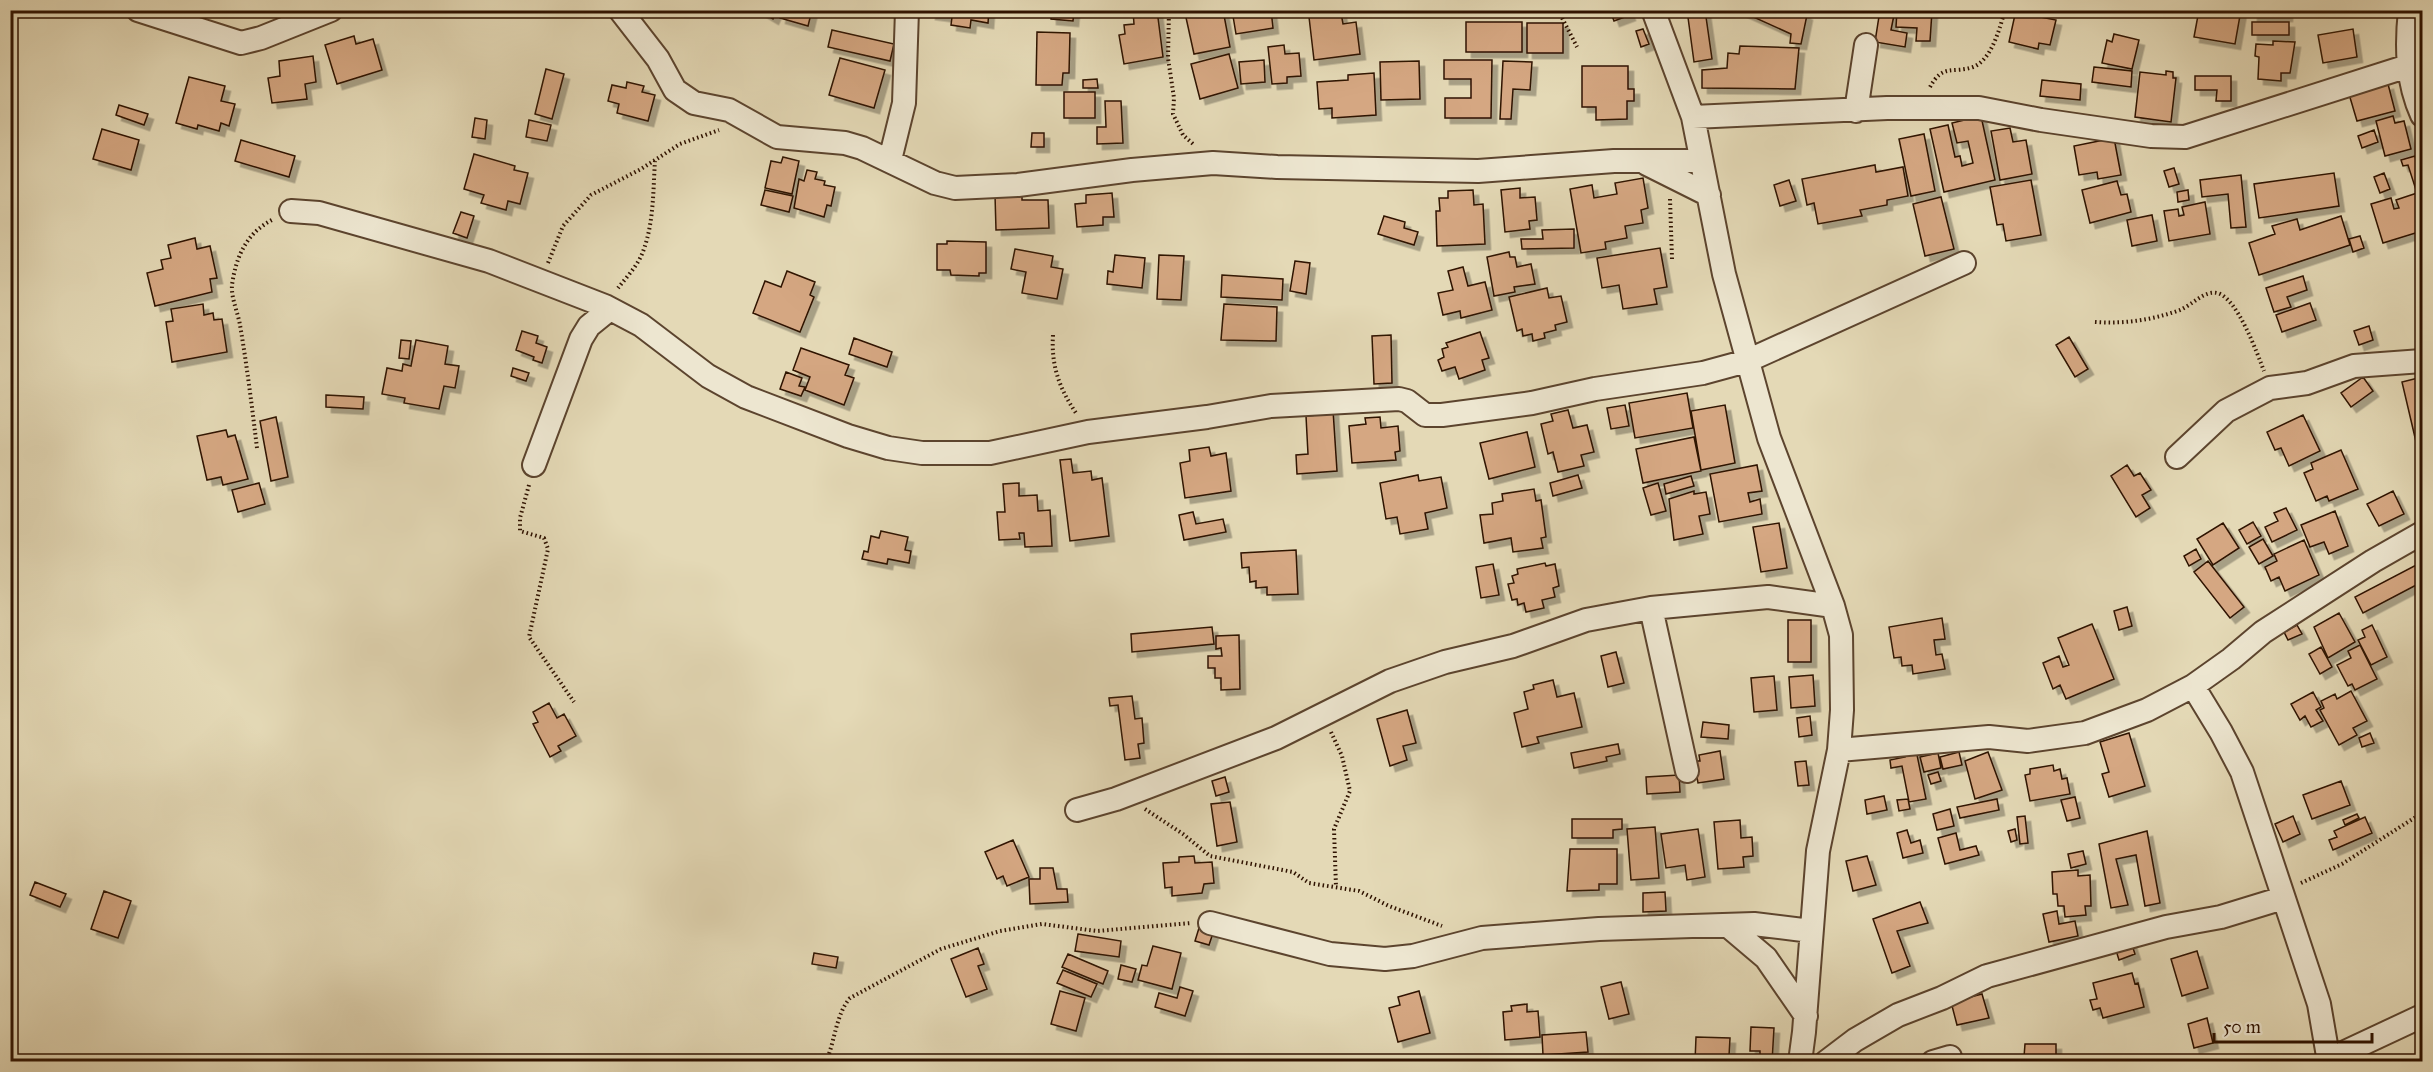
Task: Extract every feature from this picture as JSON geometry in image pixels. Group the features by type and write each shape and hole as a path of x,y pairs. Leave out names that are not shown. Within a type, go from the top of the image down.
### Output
{"street":[{"path":"138,10 241,43 261,38 331,10"},
{"path":"620,10 658,59 675,90 694,103 729,110 777,137 845,143 890,160 935,183 955,188 1018,185 1132,170 1213,163 1277,167 1478,171 1701,161"},
{"path":"890,160 904,102 907,10"},
{"path":"1653,10 1694,117 1724,274 1769,438 1833,606 1841,635 1842,710 1839,750 1818,851 1810,931 1806,1016 1800,1062"},
{"path":"2410,10 2408,66 2415,99 2422,115"},
{"path":"1856,111 1866,45"},
{"path":"1694,117 1979,108 2041,120 2151,136 2185,137 2408,66"},
{"path":"1643,162 1709,195"},
{"path":"291,211 319,213 384,230 489,261 540,280 641,325 708,376 746,398 848,436 888,448 922,453 990,453 1088,432 1207,417 1271,406 1399,399 1407,401 1425,415 1442,415 1532,403 1595,389 1703,373 1747,361 1964,263"},
{"path":"534,465 580,339 607,308"},
{"path":"2177,457 2226,411 2270,388 2307,383 2354,366 2422,361"},
{"path":"1839,750 1989,737 2028,741 2085,733 2147,710 2193,686 2231,659 2263,632 2373,561 2422,534"},
{"path":"1077,810 1116,799 1276,738 1324,716 1359,695 1445,662 1513,646 1586,620 1651,608 1768,597 1833,606"},
{"path":"1651,608 1687,771"},
{"path":"2193,686 2242,772 2319,1004 2329,1061 2422,1016"},
{"path":"1826,1062 1855,1040 1898,1015 1942,998 1987,976 2166,927 2221,918 2283,895"},
{"path":"1210,923 1320,952 1385,958 1413,956 1482,938 1599,929 1754,924 1810,931"},
{"path":"1727,925 1766,958 1806,1016"}],"path":[{"path":"1169,10 1168,58 1174,98 1173,114 1183,135 1213,163"},
{"path":"1558,10 1577,46"},
{"path":"1923,108 1930,86 1938,76 1947,70 1974,66 1983,60 1995,40 2005,10"},
{"path":"540,280 563,226 591,195 680,144 751,122"},
{"path":"607,308 641,256 645,244 653,203 655,160"},
{"path":"1672,259 1668,207 1674,177"},
{"path":"257,448 247,368 231,288 236,263 246,242 258,227 291,211"},
{"path":"2095,322 2117,323 2162,317 2186,308 2209,293 2219,293 2226,298 2247,328 2270,388"},
{"path":"1053,335 1052,356 1055,375 1088,432"},
{"path":"534,465 519,526 522,533 544,538 548,549 529,638 574,702"},
{"path":"1324,716 1342,756 1350,791 1334,829 1336,887"},
{"path":"1116,799 1162,819 1210,856 1293,872 1309,883 1359,891 1389,906 1448,927"},
{"path":"2283,895 2342,864 2422,813"},
{"path":"826,1062 837,1031 842,1007 850,998 941,949 1000,931 1042,924 1097,931 1210,923"}],"building":[{"path":"758,10 777,10 773,19"},
{"path":"782,10 812,10 808,26 780,18"},
{"path":"931,10 989,10 988,23 971,20 970,28 951,25 952,17 930,14"},
{"path":"1051,10 1074,10 1073,21 1051,19"},
{"path":"1157,10 1163,57 1124,64 1119,35 1125,34 1124,25 1134,24 1133,11"},
{"path":"1198,10 1223,10 1230,47 1194,54 1185,13"},
{"path":"1232,10 1271,10 1273,28 1236,34"},
{"path":"1610,10 1628,10 1630,15 1614,21"},
{"path":"1687,10 1705,10 1712,59 1694,62"},
{"path":"1738,10 1798,10 1807,15 1801,44 1790,43 1791,34"},
{"path":"1880,10 1895,10 1891,30 1907,33 1905,47 1875,42"},
{"path":"1897,10 1937,10 1932,11 1930,41 1916,41 1917,28 1896,27"},
{"path":"2016,10 2040,12 2040,17 2056,20 2050,45 2039,43 2038,49 2009,42"},
{"path":"2199,10 2241,10 2235,44 2194,37"},
{"path":"2252,10 2287,10 2287,16 2252,16"},
{"path":"1341,13 1343,24 1356,22 1360,54 1314,60 1309,17"},
{"path":"1466,22 1522,22 1522,52 1466,52"},
{"path":"2252,22 2289,22 2289,35 2252,35"},
{"path":"1527,23 1563,23 1563,53 1527,53"},
{"path":"1643,29 1649,44 1641,47 1636,31"},
{"path":"2353,29 2357,57 2323,63 2318,35"},
{"path":"832,30 894,44 890,61 828,47"},
{"path":"1037,32 1070,33 1069,73 1063,73 1062,85 1036,85"},
{"path":"2114,34 2139,40 2132,69 2102,63 2107,40 2112,42"},
{"path":"354,36 356,44 373,39 382,70 337,84 325,45"},
{"path":"2273,41 2295,42 2290,73 2281,73 2281,81 2258,79 2259,57 2255,56 2256,44 2273,45"},
{"path":"1284,45 1285,54 1299,53 1301,76 1287,77 1287,83 1272,84 1268,47"},
{"path":"1740,46 1799,48 1795,89 1702,88 1702,70 1727,68 1728,53 1739,54"},
{"path":"1229,54 1238,88 1200,99 1191,64"},
{"path":"313,56 316,82 305,84 307,99 272,103 268,78 280,76 279,61"},
{"path":"840,58 885,70 874,108 829,95"},
{"path":"1264,60 1265,82 1241,84 1239,62"},
{"path":"1444,60 1492,60 1491,118 1445,118 1445,98 1471,98 1471,79 1444,79"},
{"path":"1419,61 1420,99 1381,100 1380,62"},
{"path":"1503,61 1532,62 1530,90 1513,89 1511,119 1500,119"},
{"path":"1582,66 1628,66 1628,89 1634,89 1634,101 1627,101 1627,119 1596,120 1596,107 1582,107"},
{"path":"2094,67 2132,71 2131,87 2092,82"},
{"path":"546,69 564,74 552,119 535,114"},
{"path":"2166,71 2173,72 2173,78 2176,78 2171,122 2135,117 2140,72 2166,75"},
{"path":"1374,73 1376,115 1332,118 1332,108 1319,109 1317,82 1348,80 1348,75"},
{"path":"2195,76 2231,76 2231,101 2216,101 2217,90 2195,90"},
{"path":"189,77 225,86 221,101 235,104 229,126 221,123 219,131 198,125 197,129 176,123"},
{"path":"1097,79 1098,88 1083,88 1083,80"},
{"path":"2042,80 2081,84 2080,100 2040,96"},
{"path":"627,82 644,86 642,92 655,95 648,121 617,113 619,104 608,101 612,85 626,88"},
{"path":"2388,84 2395,111 2357,121 2349,94"},
{"path":"1064,92 1095,92 1095,118 1064,118"},
{"path":"1105,101 1121,101 1123,143 1097,144 1097,127 1106,127"},
{"path":"119,105 148,114 144,125 116,115"},
{"path":"1981,116 1995,180 1944,192 1930,129 1948,125 1955,157 1960,156 1962,166 1973,163 1968,141 1957,143 1952,123"},
{"path":"2393,116 2395,123 2404,121 2411,149 2385,156 2376,121"},
{"path":"475,118 487,120 485,139 472,137"},
{"path":"529,120 551,125 547,141 526,137"},
{"path":"2010,128 2013,142 2026,140 2032,174 2000,180 1991,131"},
{"path":"102,129 139,140 131,170 93,159"},
{"path":"2374,130 2378,142 2362,148 2358,136"},
{"path":"1032,133 1044,133 1044,147 1031,147"},
{"path":"1924,134 1935,191 1911,196 1899,139"},
{"path":"2114,138 2121,175 2098,179 2097,172 2079,175 2074,146"},
{"path":"241,140 295,156 289,177 235,161"},
{"path":"474,154 515,166 514,170 528,173 520,204 508,201 506,210 481,203 484,195 464,189"},
{"path":"2415,156 2422,181 2422,231 2383,243 2371,204 2391,198 2394,209 2399,208 2396,200 2417,193 2408,165 2403,166 2401,160"},
{"path":"783,157 799,161 792,194 765,188 771,161 781,163"},
{"path":"1875,165 1876,172 1903,167 1908,196 1887,200 1887,205 1860,210 1862,216 1818,224 1814,203 1807,205 1802,179"},
{"path":"2174,168 2179,184 2169,187 2164,171"},
{"path":"807,170 817,172 815,179 825,181 824,185 835,187 831,206 827,205 824,217 794,208 799,179 804,181"},
{"path":"2334,173 2339,206 2259,218 2254,184"},
{"path":"2384,173 2390,189 2380,193 2374,177"},
{"path":"2241,175 2246,227 2231,228 2228,194 2202,197 2200,180"},
{"path":"1643,178 1648,208 1641,210 1643,223 1625,226 1627,238 1605,242 1606,249 1581,253 1570,189 1592,185 1594,198 1617,194 1615,183"},
{"path":"1789,180 1796,201 1780,206 1774,185"},
{"path":"2031,180 2041,235 2006,241 2003,224 1997,225 1990,187"},
{"path":"2117,181 2121,195 2127,194 2131,212 2090,223 2082,190"},
{"path":"1520,188 1520,198 1535,197 1537,220 1529,221 1530,229 1505,232 1501,190"},
{"path":"765,190 793,196 789,212 761,205"},
{"path":"1473,190 1474,205 1483,204 1485,244 1437,246 1436,211 1440,211 1439,198 1448,198 1448,191"},
{"path":"2188,190 2189,200 2178,202 2177,192"},
{"path":"1112,193 1114,217 1103,217 1103,225 1077,227 1075,204 1086,203 1086,195"},
{"path":"995,195 1022,195 1022,200 1048,200 1049,228 996,230"},
{"path":"1941,197 1954,249 1925,256 1913,204"},
{"path":"2205,202 2210,234 2169,241 2164,211 2178,209 2179,216 2184,215 2182,207"},
{"path":"461,212 474,216 467,238 453,233"},
{"path":"2152,215 2157,241 2132,246 2127,220"},
{"path":"1384,216 1405,222 1404,228 1418,232 1414,245 1378,234"},
{"path":"2341,216 2350,245 2259,275 2249,243 2275,234 2272,226 2297,219 2300,230"},
{"path":"1574,229 1574,248 1522,249 1521,239 1543,239 1542,230"},
{"path":"2360,236 2364,248 2353,252 2349,239"},
{"path":"195,238 197,249 210,246 217,278 210,279 212,292 155,306 147,273 163,269 161,260 171,258 168,245"},
{"path":"947,241 986,242 986,273 979,273 979,276 951,275 950,270 937,270 937,244 947,244"},
{"path":"1660,248 1667,287 1654,289 1657,304 1623,309 1619,285 1602,288 1597,258"},
{"path":"1015,249 1053,256 1051,267 1063,269 1057,299 1022,293 1026,272 1011,269"},
{"path":"1509,252 1510,257 1515,257 1517,267 1531,264 1535,284 1514,287 1515,292 1494,296 1487,257"},
{"path":"1115,255 1145,258 1142,288 1107,284 1108,271 1113,272"},
{"path":"1159,255 1184,256 1181,300 1157,299"},
{"path":"1295,261 1310,263 1306,294 1290,291"},
{"path":"1463,267 1468,286 1485,282 1492,310 1461,318 1460,311 1443,315 1438,293 1453,290 1448,271"},
{"path":"787,271 815,282 810,295 814,297 800,332 753,313 765,281 781,287"},
{"path":"1222,275 1283,279 1282,300 1221,297"},
{"path":"2303,276 2307,290 2287,297 2291,307 2274,312 2266,288"},
{"path":"1547,288 1549,298 1561,296 1567,322 1555,325 1556,330 1544,333 1545,338 1533,341 1532,334 1523,336 1522,329 1517,331 1509,297"},
{"path":"2310,303 2316,320 2282,332 2276,315"},
{"path":"203,304 204,315 213,313 214,320 222,319 227,352 172,362 166,322 173,321 171,309"},
{"path":"1224,304 1277,307 1276,341 1221,340"},
{"path":"2369,326 2373,340 2359,345 2354,331"},
{"path":"522,331 538,336 536,343 547,347 542,363 516,350"},
{"path":"1480,332 1489,358 1482,360 1485,370 1459,379 1455,367 1442,371 1438,360 1444,357 1442,349 1448,347 1446,343"},
{"path":"1391,335 1392,383 1374,384 1372,336"},
{"path":"2069,337 2088,369 2075,377 2056,345"},
{"path":"854,338 892,352 887,367 849,354"},
{"path":"401,340 411,341 409,359 399,358"},
{"path":"416,340 448,346 445,364 459,366 455,388 444,386 439,409 404,403 405,398 382,394 387,368 402,371 403,364 411,366"},
{"path":"801,348 849,365 845,375 854,378 844,405 805,390 810,377 793,370"},
{"path":"513,368 529,373 526,381 511,376"},
{"path":"786,372 802,378 799,386 805,387 801,396 780,389"},
{"path":"2363,377 2373,391 2351,407 2341,393"},
{"path":"2422,377 2422,445 2417,446 2402,382"},
{"path":"1687,393 1693,428 1635,438 1629,403"},
{"path":"326,395 364,397 363,409 326,407"},
{"path":"1625,405 1629,426 1611,429 1607,408"},
{"path":"1725,405 1735,463 1701,470 1691,411"},
{"path":"1333,410 1337,471 1297,474 1296,455 1308,454 1306,416 1317,415 1317,411"},
{"path":"1568,410 1573,428 1587,425 1594,452 1581,455 1584,466 1558,472 1553,452 1548,454 1541,424 1553,421 1551,414"},
{"path":"2303,415 2320,451 2289,466 2281,448 2275,450 2267,432"},
{"path":"276,417 288,477 271,481 260,421"},
{"path":"1380,417 1381,428 1398,426 1400,451 1395,452 1396,460 1352,463 1349,426 1366,424 1365,418"},
{"path":"226,430 228,437 235,435 248,479 223,485 221,477 207,480 197,436"},
{"path":"1527,432 1535,467 1489,479 1480,443"},
{"path":"1694,437 1701,471 1643,483 1636,449"},
{"path":"1209,447 1211,456 1226,453 1231,491 1185,498 1180,463 1190,461 1189,450"},
{"path":"2341,450 2358,489 2329,501 2327,496 2316,501 2304,473 2313,469 2311,463"},
{"path":"1071,459 1073,473 1091,471 1092,480 1102,478 1109,536 1070,541 1060,460"},
{"path":"1757,465 1762,491 1748,493 1750,502 1760,499 1762,514 1719,522 1710,474"},
{"path":"2127,465 2134,476 2140,473 2151,490 2142,495 2150,508 2136,517 2111,476"},
{"path":"1418,475 1419,481 1441,477 1447,508 1425,513 1428,529 1400,534 1397,517 1386,519 1380,483"},
{"path":"1578,475 1582,488 1553,496 1550,483"},
{"path":"1691,476 1694,486 1666,494 1664,484"},
{"path":"259,483 265,504 238,512 232,490"},
{"path":"1019,483 1019,496 1037,495 1038,511 1050,510 1052,546 1025,547 1024,533 1019,533 1020,539 999,540 997,512 1005,512 1003,484"},
{"path":"1658,483 1666,511 1651,515 1643,488"},
{"path":"1534,489 1536,501 1541,500 1546,537 1541,538 1543,548 1513,552 1511,538 1484,543 1480,515 1493,514 1492,503 1503,501 1502,494"},
{"path":"1694,491 1694,494 1706,492 1710,514 1699,516 1703,534 1674,540 1669,499"},
{"path":"2393,491 2404,514 2379,526 2367,504"},
{"path":"2286,508 2297,530 2272,542 2265,527 2278,521 2274,513"},
{"path":"2335,511 2348,546 2329,554 2324,542 2310,547 2301,525"},
{"path":"1193,512 1196,524 1223,519 1226,532 1184,540 1179,515"},
{"path":"2253,522 2261,536 2247,544 2239,530"},
{"path":"1779,523 1787,568 1761,572 1753,527"},
{"path":"2223,523 2239,548 2213,565 2197,539"},
{"path":"881,531 908,537 905,550 911,551 909,563 888,559 887,564 862,559 864,551 868,552 871,536 879,538"},
{"path":"2263,539 2273,556 2259,564 2249,547"},
{"path":"2304,540 2319,575 2285,591 2279,577 2271,581 2265,567 2277,561 2274,554"},
{"path":"2196,549 2201,559 2189,566 2184,556"},
{"path":"1296,550 1298,594 1267,595 1267,587 1256,588 1256,581 1250,582 1249,567 1242,568 1241,553"},
{"path":"2208,561 2244,607 2230,618 2194,572"},
{"path":"2422,562 2422,582 2363,613 2355,597"},
{"path":"1545,563 1546,566 1555,564 1559,586 1553,588 1555,597 1542,600 1544,608 1526,612 1524,603 1518,605 1517,599 1512,600 1508,584 1514,583 1512,576 1518,574 1517,569"},
{"path":"1493,564 1499,595 1481,598 1476,567"},
{"path":"2127,607 2132,626 2119,630 2114,611"},
{"path":"2339,613 2355,642 2328,658 2314,627"},
{"path":"1942,618 1945,639 1934,640 1936,655 1942,654 1945,669 1913,674 1912,665 1902,666 1901,657 1894,658 1889,627"},
{"path":"1788,620 1811,620 1811,662 1788,662"},
{"path":"2092,624 2114,679 2066,699 2060,685 2053,689 2043,663 2059,656 2063,667 2069,665 2058,638"},
{"path":"2297,625 2302,634 2288,640 2284,632"},
{"path":"2372,625 2387,657 2371,665 2358,640 2365,637 2362,630"},
{"path":"1212,627 1214,644 1132,652 1131,634"},
{"path":"1239,635 1240,689 1221,690 1221,678 1215,678 1215,668 1208,668 1208,656 1222,656 1221,648 1216,649 1216,636"},
{"path":"2360,645 2377,679 2355,690 2352,684 2348,686 2337,665 2351,658 2348,651"},
{"path":"2321,647 2332,667 2320,674 2309,654"},
{"path":"1616,652 1624,683 1608,687 1601,656"},
{"path":"1813,675 1815,706 1791,708 1789,677"},
{"path":"1774,676 1777,710 1754,712 1751,678"},
{"path":"1553,680 1557,697 1574,693 1582,727 1537,737 1539,743 1522,747 1514,713 1528,709 1524,692 1534,689 1533,685"},
{"path":"2351,691 2367,721 2353,728 2357,735 2339,745 2320,710 2324,708 2321,701 2335,694 2337,699"},
{"path":"2313,692 2321,707 2316,710 2323,721 2311,727 2305,716 2300,720 2291,704"},
{"path":"1132,696 1135,719 1142,718 1144,743 1138,744 1140,758 1125,760 1118,705 1110,706 1109,698"},
{"path":"549,703 557,718 564,714 576,736 558,746 561,751 550,757 533,724 538,722 533,712"},
{"path":"1407,710 1416,743 1403,746 1407,760 1390,766 1377,719"},
{"path":"1810,716 1812,735 1799,737 1797,718"},
{"path":"1703,722 1729,725 1728,739 1701,737"},
{"path":"2129,733 2145,786 2109,797 2102,774 2109,772 2100,742"},
{"path":"2370,733 2374,743 2362,747 2359,738"},
{"path":"1618,744 1620,754 1606,757 1607,761 1574,768 1571,753"},
{"path":"1916,750 1926,799 1909,802 1902,766 1891,768 1890,760 1905,757 1904,752"},
{"path":"1720,751 1724,779 1698,783 1694,761 1700,761 1699,755"},
{"path":"1959,752 1962,765 1943,769 1940,757"},
{"path":"1988,752 2002,790 1975,799 1965,761"},
{"path":"1938,753 1941,768 1924,772 1920,757"},
{"path":"1806,761 1809,785 1798,786 1795,762"},
{"path":"2053,765 2054,771 2060,769 2062,779 2067,778 2070,794 2030,801 2025,775 2030,774 2030,769"},
{"path":"1938,772 1941,781 1931,784 1928,775"},
{"path":"1679,775 1680,792 1647,794 1646,777"},
{"path":"1225,777 1229,792 1216,796 1212,781"},
{"path":"2341,781 2350,805 2312,819 2303,795"},
{"path":"1884,796 1887,810 1867,814 1865,800"},
{"path":"2075,797 2080,818 2067,821 2061,800"},
{"path":"1908,799 1910,809 1899,811 1897,800"},
{"path":"1997,799 1999,810 1960,818 1957,807"},
{"path":"1230,802 1237,842 1217,846 1211,804"},
{"path":"1950,809 1954,826 1937,830 1933,814"},
{"path":"2357,814 2359,818 2345,825 2343,820"},
{"path":"2025,816 2028,843 2020,844 2017,817"},
{"path":"2293,816 2300,834 2283,842 2275,824"},
{"path":"2365,817 2372,833 2333,850 2329,840 2337,837 2334,831"},
{"path":"1572,819 1622,819 1622,829 1613,830 1613,838 1572,838"},
{"path":"1740,820 1741,838 1752,837 1753,856 1743,857 1744,867 1718,869 1714,822"},
{"path":"1655,827 1659,878 1631,880 1627,829"},
{"path":"1698,829 1705,877 1687,880 1685,865 1666,868 1661,834"},
{"path":"2015,829 2017,840 2011,842 2008,831"},
{"path":"1907,830 1911,843 1920,840 1923,853 1903,858 1897,833"},
{"path":"2147,831 2160,903 2145,906 2136,855 2116,859 2128,905 2111,908 2099,844"},
{"path":"1956,833 1960,850 1976,846 1979,855 1945,864 1938,838"},
{"path":"1013,840 1029,877 1007,886 1003,876 997,879 985,852"},
{"path":"1570,849 1617,849 1617,884 1599,884 1599,890 1567,891"},
{"path":"2083,851 2086,864 2071,868 2068,854"},
{"path":"1194,856 1195,863 1212,862 1214,883 1204,884 1202,893 1172,896 1172,887 1165,888 1163,863 1179,862 1179,857"},
{"path":"1867,856 1876,885 1853,891 1846,861"},
{"path":"1040,868 1053,868 1057,889 1067,889 1068,902 1030,904 1029,879 1040,879"},
{"path":"2078,870 2078,876 2090,875 2091,906 2085,906 2086,915 2065,917 2064,906 2058,906 2057,894 2053,894 2052,872"},
{"path":"35,882 66,894 60,907 30,895"},
{"path":"104,891 131,901 118,938 91,929"},
{"path":"1665,892 1666,911 1643,912 1643,893"},
{"path":"1920,902 1928,923 1897,931 1910,966 1892,973 1873,919"},
{"path":"2057,911 2059,924 2075,921 2078,936 2049,942 2043,914"},
{"path":"1199,928 1213,933 1209,945 1195,941"},
{"path":"1078,934 1121,941 1119,957 1075,951"},
{"path":"2131,942 2135,954 2119,960 2115,947"},
{"path":"1153,946 1181,953 1172,989 1138,980 1142,965 1147,966"},
{"path":"978,948 984,964 978,966 987,989 966,997 951,959"},
{"path":"2197,951 2208,988 2182,996 2171,959"},
{"path":"814,953 838,957 836,968 812,964"},
{"path":"1068,954 1108,971 1103,984 1062,967"},
{"path":"1121,965 1136,969 1132,982 1118,979"},
{"path":"1063,970 1097,984 1091,997 1057,983"},
{"path":"2132,973 2135,984 2138,983 2144,1007 2103,1018 2100,1008 2093,1010 2090,1000 2097,999 2093,983"},
{"path":"1621,982 1629,1014 1609,1019 1601,987"},
{"path":"1180,987 1193,991 1185,1016 1155,1007 1159,993 1177,998"},
{"path":"1060,991 1085,998 1076,1031 1051,1024"},
{"path":"1419,991 1430,1033 1398,1042 1389,1008 1400,1005 1398,997"},
{"path":"1982,994 1989,1018 1957,1025 1951,1002"},
{"path":"1527,1004 1527,1012 1538,1011 1540,1037 1505,1040 1503,1012 1512,1011 1511,1006"},
{"path":"2207,1018 2213,1043 2194,1048 2188,1024"},
{"path":"1751,1027 1774,1028 1772,1062 1760,1062 1760,1051 1750,1051"},
{"path":"1586,1032 1588,1052 1543,1055 1542,1035"},
{"path":"1696,1037 1730,1038 1729,1056 1735,1056 1735,1062 1695,1062"},
{"path":"2025,1044 2056,1044 2056,1058 2049,1058 2049,1062 2011,1062 2011,1056 2024,1057"}]}
